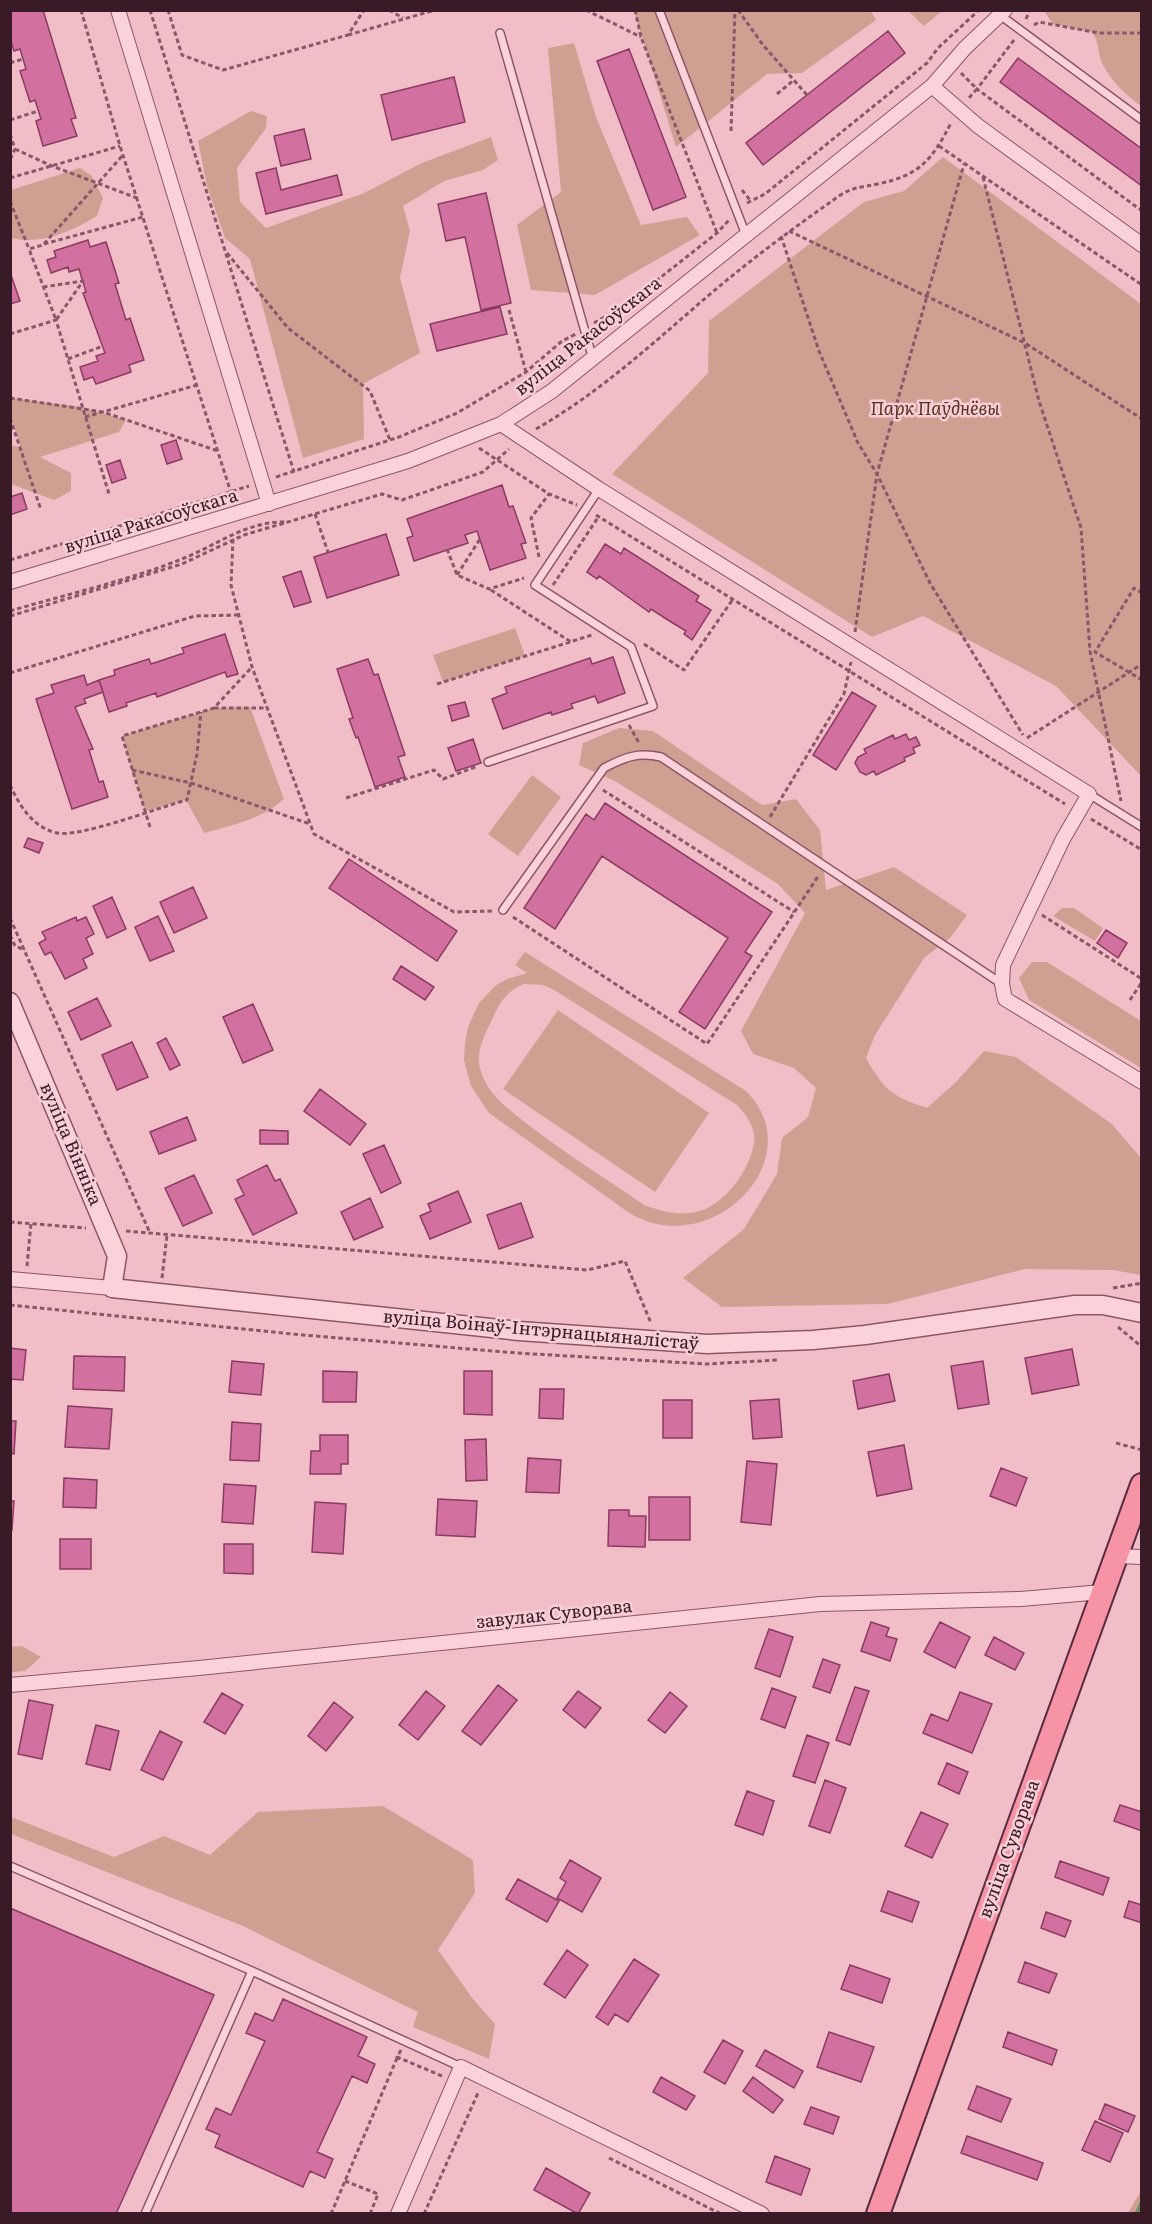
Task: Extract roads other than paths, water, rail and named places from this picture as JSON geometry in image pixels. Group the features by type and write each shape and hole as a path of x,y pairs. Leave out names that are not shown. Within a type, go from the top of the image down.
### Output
{"main road":[{"name":"вуліца Суворава","path":"878,2214 1142,1485"}],"street":[{"path":"118,10 269,504"},
{"name":"вуліца Ракасоўскага","path":"10,582 408,461 501,424 552,391 592,356 932,86 965,48 1002,13"},
{"path":"932,86 958,110 1142,245"},
{"path":"501,424 599,489 853,647 1024,746 1089,794 1003,965 1002,984 1005,999 1142,1082"},
{"name":"вуліца Вінніка","path":"10,1002 117,1256 112,1288"},
{"name":"вуліца Воінаў-Інтэрнацыяналістаў","path":"10,1279 519,1331 707,1344 813,1340 865,1335 1075,1305 1103,1305 1142,1313"},
{"path":"1116,1556 1142,1557"},
{"name":"завулак Суворава","path":"10,1685 199,1668 820,1604 1021,1599 1102,1592"},
{"path":"398,2214 461,2067 762,2214"}],"lane":[{"path":"659,10 746,235"},
{"path":"1002,13 1021,30 1142,120"},
{"path":"500,33 592,356"},
{"path":"488,762 653,706 631,647 535,585 599,489"},
{"path":"503,910 591,783 604,768 629,755 644,753 661,757 1002,984"},
{"path":"1089,794 1142,827"},
{"path":"10,1866 252,1971 461,2067"},
{"path":"146,2214 252,1971"}],"waterway":[{"path":"1137,2214 1142,2203"}],"park label":[{"name":"Парк Паўднёвы","path":"935,409"}]}
